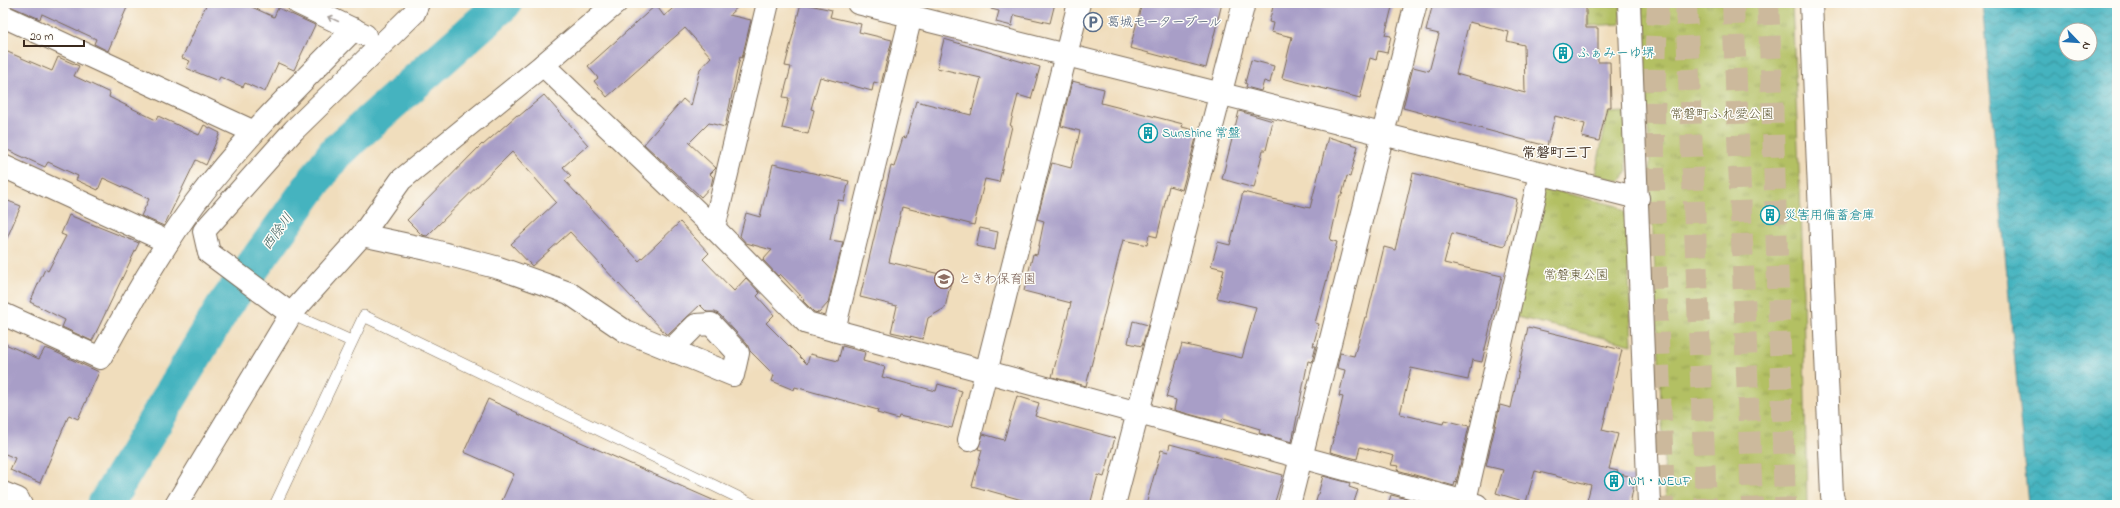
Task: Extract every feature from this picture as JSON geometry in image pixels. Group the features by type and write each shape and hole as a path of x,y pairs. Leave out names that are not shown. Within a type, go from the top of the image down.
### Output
{"street":[{"path":"298,3 380,44"},
{"path":"176,505 291,314 362,235 401,180 543,65 616,3"},
{"path":"714,228 768,3"},
{"path":"858,3 1638,198"},
{"path":"969,440 1079,3"},
{"path":"1114,505 1244,3"},
{"path":"1288,505 1416,3"},
{"path":"1629,3 1638,198 1649,505"},
{"path":"1811,3 1832,496 1834,505"},
{"path":"291,314 209,253 204,231 294,130 416,8"},
{"path":"3,16 254,132"},
{"path":"834,330 911,16"},
{"path":"3,314 100,358 168,242 195,203 254,132 354,30"},
{"path":"543,65 714,228 807,323 1469,504 1540,174"},
{"path":"3,166 168,242"},
{"path":"362,235 427,249 499,268 569,293 626,330 675,352"},
{"path":"3,493 18,499 21,505"}],"lane":[{"path":"291,314 351,341"},
{"path":"275,505 364,316 754,505"}],"green space":[{"path":"1588,3 1620,3 1621,24 1589,26"},
{"name":"常磐町ふれ愛公園","path":"1642,3 1792,3 1802,238 1807,505 1666,505"},
{"path":"1625,112 1627,173 1620,181 1595,175 1608,113"},
{"name":"常磐東公園","path":"1548,189 1618,206 1626,213 1632,345 1513,316 1541,194"}],"water":[{"path":"1982,3 2117,3 2117,505 2028,505"}],"building":[{"path":"3,3 129,3 108,51 94,44 96,39 42,14 40,19"},
{"path":"207,3 243,3 274,17 278,8 315,25 294,70 278,63 265,92 245,83 243,87 220,77 218,81 186,68 190,61 182,58"},
{"path":"679,3 742,3 729,15 751,20 742,58 740,57 725,127 709,123 689,143 716,168 710,174 713,177 711,186 701,197 644,144 683,99 691,106 700,69 711,57 685,28 607,97 594,81 598,78 588,66 656,5 664,16"},
{"path":"801,3 832,10 830,17 861,24 859,32 892,40 881,84 874,82 872,91 820,77 811,109 814,110 808,134 782,128 789,98 783,97 791,67 785,66"},
{"path":"992,3 1055,3 1050,23 1014,15 1012,26 996,22 999,11 991,9"},
{"path":"1142,3 1222,3 1206,68 1130,48"},
{"path":"1274,3 1393,3 1385,35 1391,36 1387,53 1378,51 1376,60 1370,58 1360,98 1282,78 1292,37 1271,32 1273,23 1269,22"},
{"path":"1433,3 1586,3 1586,28 1598,28 1598,62 1610,62 1611,107 1607,107 1599,141 1582,137 1585,124 1555,116 1547,146 1403,108 1413,67 1429,71 1430,68 1439,34 1426,31","holes":["1469,22 1509,32 1507,41 1524,45 1525,93 1456,74"]},
{"path":"944,39 1040,67 1031,99 1018,95 1010,126 1012,126 999,182 985,179 974,225 902,207 889,262 952,277 945,308 928,318 923,339 891,332 897,306 860,297 891,166 894,167 903,137 906,138 916,101 971,115 981,78 937,68"},
{"path":"3,50 52,71 58,57 79,66 74,76 110,93 109,97 156,120 158,116 199,135 204,125 220,133 206,165 196,160 164,226 141,216 149,199 103,178 98,190 76,180 78,176 48,162 45,167 3,148"},
{"path":"1251,60 1274,66 1270,83 1264,81 1261,91 1246,87 1247,84 1245,83"},
{"path":"1072,81 1104,89 1101,103 1183,124 1182,127 1198,131 1182,190 1169,186 1157,237 1149,235 1147,245 1123,240 1086,386 1052,377 1071,303 1024,291 1033,254 1037,255 1044,221 1037,219 1052,163 1071,168 1080,131 1061,126"},
{"path":"544,95 588,145 563,167 571,176 565,181 639,261 680,222 709,253 703,259 734,291 746,278 760,293 757,296 774,315 766,323 807,364 810,354 838,361 842,346 865,352 863,361 885,367 882,377 936,391 938,384 962,391 952,428 899,416 898,419 877,413 878,410 795,387 794,390 772,381 774,375 750,351 747,344 720,315 715,312 707,312 700,305 668,335 666,334 570,232 532,266 511,244 556,202 512,152 427,236 422,235 407,220 482,144 483,145 517,115 519,116"},
{"path":"1239,111 1273,121 1266,150 1263,150 1254,188 1222,179"},
{"path":"1328,137 1358,146 1350,177 1347,176 1342,195 1340,195 1330,240 1337,242 1315,323 1319,324 1313,346 1316,346 1312,362 1308,361 1292,442 1259,433 1260,429 1223,418 1221,423 1174,410 1176,400 1166,397 1182,344 1242,358 1256,307 1217,298 1224,269 1211,266 1218,242 1230,245 1243,192 1310,208"},
{"path":"773,164 849,181 844,201 838,200 830,240 843,242 828,303 819,313 814,312 803,301 804,299 780,274 778,276 763,260 772,250 746,243 740,236 746,213 760,217"},
{"path":"1413,173 1517,199 1505,246 1452,233 1444,263 1502,276 1482,362 1472,360 1468,380 1411,368 1400,414 1443,424 1444,420 1469,426 1456,483 1455,482 1454,486 1397,470 1399,466 1391,465 1394,456 1360,447 1357,459 1330,452 1343,397 1339,396 1345,370 1337,368 1340,353 1354,356 1365,317 1367,317 1384,247 1395,250"},
{"path":"3,199 21,206 3,247"},
{"path":"69,215 139,243 92,341 62,327 65,320 30,302 45,269 48,271 66,236 61,234"},
{"path":"980,228 998,232 995,250 976,246"},
{"path":"1133,321 1148,325 1142,346 1128,343"},
{"path":"1528,327 1622,350 1602,430 1618,434 1609,469 1635,478 1630,505 1586,505 1591,485 1535,471 1526,502 1496,493 1503,470 1486,466 1500,405 1511,408"},
{"path":"3,343 39,359 45,348 99,372 78,419 69,415 40,483 10,470 15,458 3,453"},
{"path":"1017,396 1039,403 1035,416 1115,438 1104,477 1098,475 1090,505 1040,505 972,486 982,450 978,449 983,434 1004,440"},
{"path":"488,399 518,413 517,414 724,505 500,505 514,474 464,452"},
{"path":"1170,444 1283,475 1274,505 1146,505 1161,450 1168,452"},
{"path":"1323,476 1350,483 1349,487 1358,490 1353,505 1315,505"},
{"path":"1391,495 1412,500 1411,505 1388,505"}],"waterway":[{"name":"西除川","path":"105,505 223,308 335,153 504,3"}],"tunnel":[{"path":"1658,3 1655,66 1654,191 1664,505"},
{"path":"1686,3 1706,505"},
{"path":"1733,3 1752,505"},
{"path":"1768,3 1785,505"}],"place":[{"name":"葛城モータープール","path":"1093,22"},
{"name":"ふぁみーゆ堺","path":"1563,53"},
{"name":"Sunshine 常盤","path":"1148,133"},
{"name":"災害用備蓄倉庫","path":"1770,215"},
{"name":"ときわ保育園","path":"944,279"},
{"name":"NM・NEUF","path":"1614,481"}],"district":[{"name":"常磐町三丁","path":"1557,153"}]}
